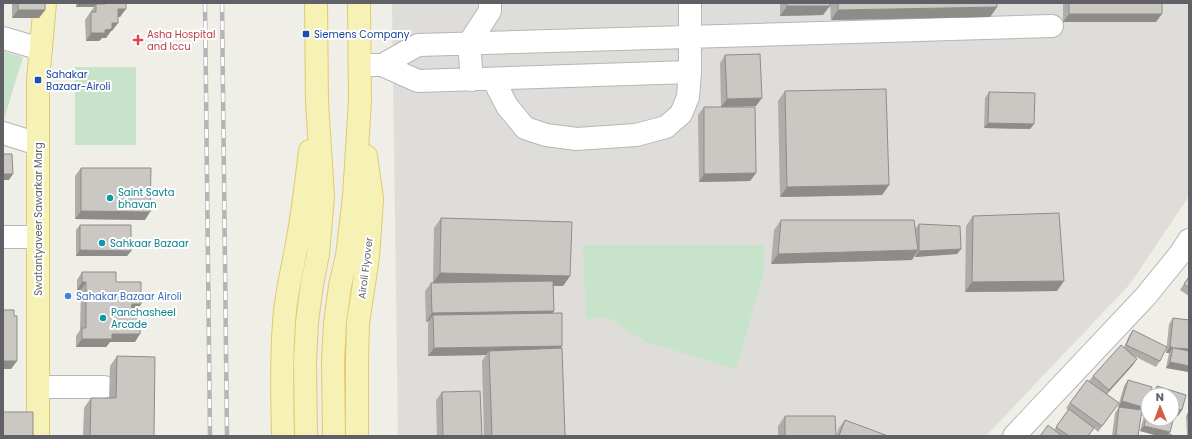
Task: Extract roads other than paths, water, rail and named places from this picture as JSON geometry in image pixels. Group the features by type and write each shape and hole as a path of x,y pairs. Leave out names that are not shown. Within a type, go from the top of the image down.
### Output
{"main road":[{"name":"Swatantyaveer Sawarkar Marg","path":"38,436 38,80 45,3"},
{"path":"306,436 305,362 307,322 318,254 324,197 317,102 316,3"},
{"path":"334,436 333,361 335,323 340,286 347,256 354,197 360,101 359,3"},
{"name":"Airoli Flyover","path":"358,436 358,323 368,257 372,200 360,101"},
{"path":"283,436 282,363 284,322 289,283 305,196 317,102"}],"street":[{"path":"469,42 490,11 490,3"},
{"path":"469,42 483,79 525,128 546,135 577,139 636,135 666,127 682,114 688,97 690,72 690,3"},
{"path":"382,65 418,45 469,42 1052,26"},
{"path":"3,38 41,48"},
{"path":"359,65 382,65 418,81 690,72"},
{"path":"3,133 38,144"},
{"path":"3,237 38,237"},
{"path":"1014,436 1145,297 1180,254 1189,240"},
{"path":"38,387 104,387"}],"railway":[{"path":"205,3 210,436"},
{"path":"222,3 227,436"}],"place":[{"name":"Siemens Company","path":"306,34"},
{"name":"Asha Hospital and Iccu","path":"138,40"},
{"name":"Sahakar Bazaar-Airoli","path":"38,80"},
{"name":"Saint Savta bhavan","path":"110,198"},
{"name":"Sahkaar Bazaar","path":"102,243"},
{"name":"Sahakar Bazaar Airoli","path":"68,296"},
{"name":"Panchasheel Arcade","path":"103,318"}]}
